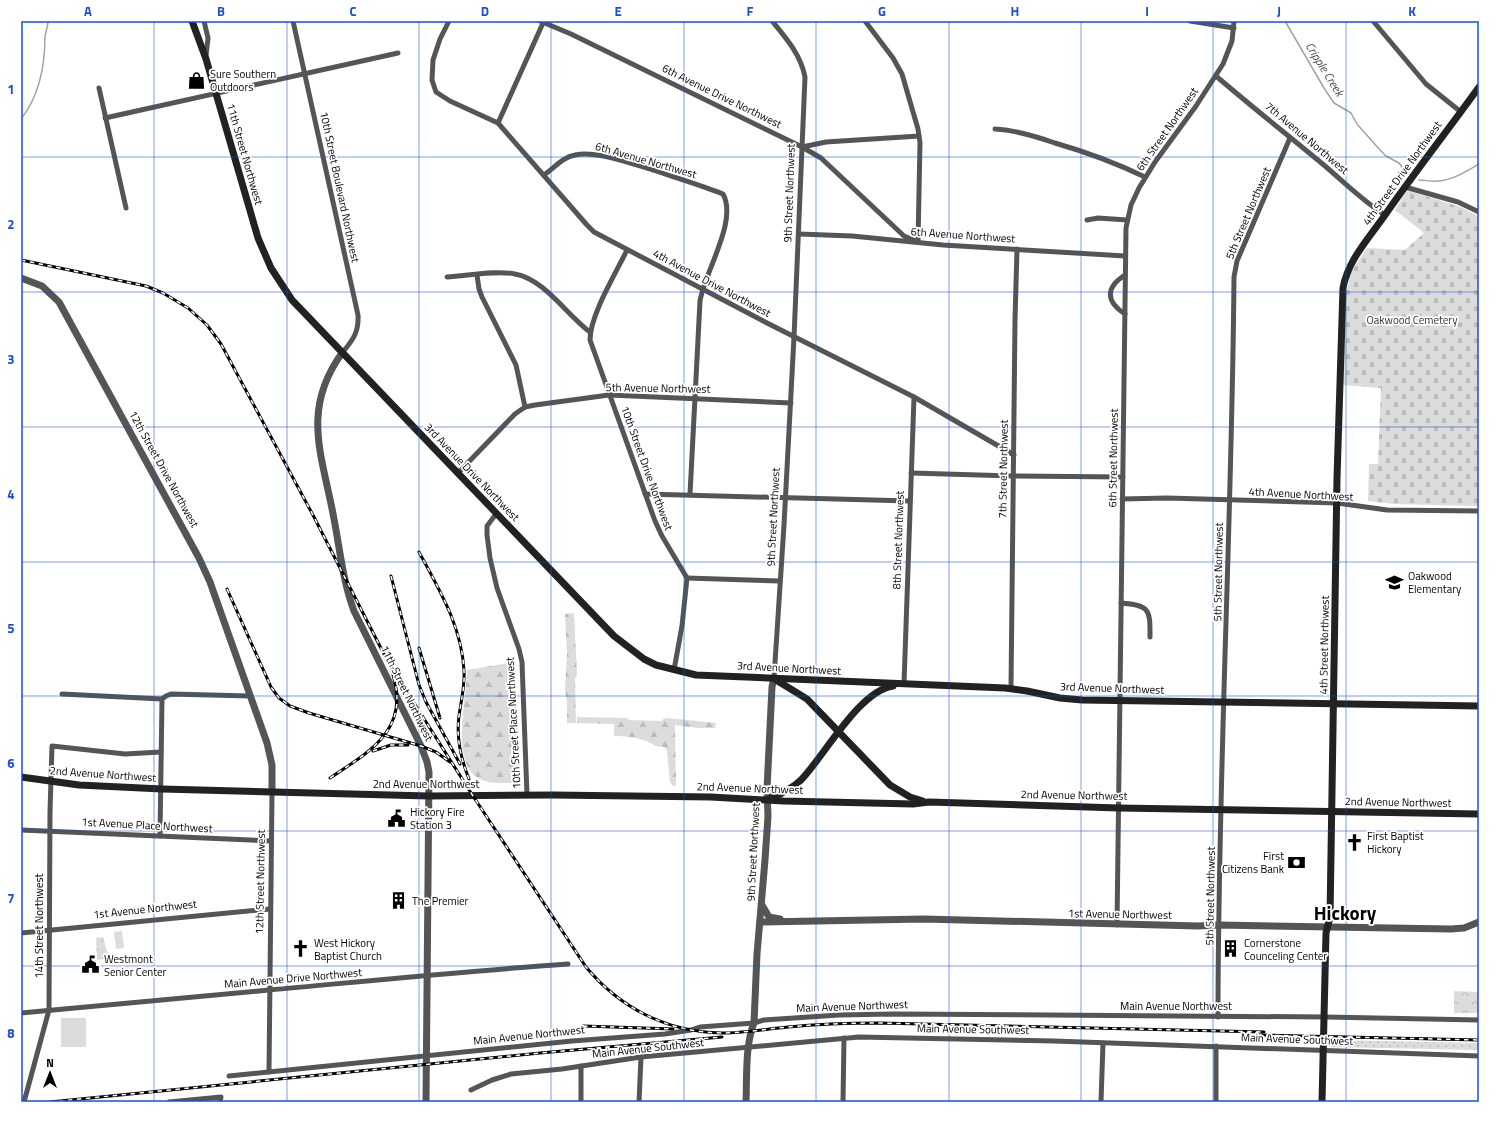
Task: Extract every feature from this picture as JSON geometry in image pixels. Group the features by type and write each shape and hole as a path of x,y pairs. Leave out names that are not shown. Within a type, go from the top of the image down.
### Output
{"main road":[{"path":"192,21 206,59"},
{"name":"11th Street Northwest","path":"206,59 251,216 270,268"},
{"name":"4th Street Drive Northwest","path":"1346,273 1351,263 1405,187 1479,87"},
{"name":"3rd Avenue Drive Northwest","path":"270,268 292,300 614,636 644,659 656,665 674,670"},
{"name":"4th Street Northwest","path":"1322,1102 1326,934 1330,917 1342,288 1346,273"},
{"name":"3rd Avenue Northwest","path":"674,670 696,675 1011,688 1060,698 1120,701 1479,706"},
{"path":"774,678 807,699 890,785 910,797 930,802"},
{"path":"767,799 779,795 800,780 863,702 871,695 881,689 904,684"},
{"name":"2nd Avenue Northwest","path":"21,777 79,785 162,789 429,796 527,795 767,799 913,804 930,802 1119,808 1479,814"}],"street":[{"name":"11th Street Northwest","path":"204,21 208,38 206,59"},
{"name":"10th Street Boulevard Northwest","path":"293,21 358,315 357,329 353,341 342,353"},
{"name":"4th Avenue Drive Northwest","path":"449,21 440,39 433,60 432,80 434,88 441,95 498,123 590,228 601,236 627,250 794,337 914,397 1014,454"},
{"name":"9th Street Northwest","path":"746,1102 748,1048 750,1031 754,1023 765,860 772,694 786,498 805,77 798,55 772,21"},
{"path":"865,21 893,58 900,70 919,136 918,242"},
{"path":"1190,21 1234,28"},
{"name":"6th Street Northwest","path":"1117,925 1125,256 1127,220 1134,196 1145,177 1216,76 1228,53 1234,28 1234,21"},
{"path":"1373,21 1426,84 1461,112"},
{"path":"498,123 542,22"},
{"name":"6th Avenue Drive Northwest","path":"542,22 571,34 802,147 821,158 904,236 918,242"},
{"path":"105,118 398,53"},
{"name":"7th Avenue Northwest","path":"1216,76 1338,177 1362,199 1385,215"},
{"path":"98,88 126,208"},
{"path":"995,129 1019,132 1089,153 1123,166 1145,177"},
{"path":"802,147 826,142 919,136"},
{"name":"5th Street Northwest","path":"1218,1017 1235,269 1237,261 1290,138"},
{"name":"6th Avenue Northwest","path":"544,175 568,156 588,154 620,160 706,187 723,194 727,206 724,231 702,289"},
{"path":"1405,187 1464,204 1479,212"},
{"path":"1087,220 1098,218 1127,220"},
{"name":"6th Avenue Northwest","path":"799,234 852,236 1125,256"},
{"name":"7th Street Northwest","path":"1011,688 1017,249"},
{"path":"448,277 499,273 515,274 531,280 590,332 594,319 627,250"},
{"path":"458,473 508,421 525,407 516,364 482,297 477,275"},
{"path":"1125,275 1116,281 1110,291 1111,301 1116,308 1125,314"},
{"name":"12th Street Drive Northwest","path":"21,278 42,286 52,294 59,302 81,339 199,558 210,582 250,696"},
{"path":"690,494 700,301 702,289"},
{"name":"10th Street Drive Northwest","path":"590,332 590,340 645,494 662,536 687,578"},
{"name":"11th Street Northwest","path":"342,353 331,371 322,396 319,409 317,438 346,588 354,611 421,746 429,772 426,1102"},
{"name":"5th Avenue Northwest","path":"525,407 609,395 791,403"},
{"name":"8th Street Northwest","path":"904,684 914,397"},
{"path":"911,473 1013,476 1123,476"},
{"path":"645,494 910,501"},
{"name":"4th Avenue Northwest","path":"1122,499 1167,498 1337,503 1387,510 1479,511"},
{"name":"10th Street Place Northwest","path":"496,514 488,526 487,535 494,574 522,662 527,795"},
{"path":"674,670 682,626 687,578 780,582"},
{"path":"1121,603 1132,604 1144,608 1150,616 1150,637"},
{"path":"62,694 162,699 171,694 250,696"},
{"name":"12th Street Northwest","path":"250,696 270,752 272,765 269,1072"},
{"path":"160,836 162,789 162,699"},
{"name":"14th Street Northwest","path":"24,1102 49,1010 52,746 125,754 161,752"},
{"name":"1st Avenue Place Northwest","path":"21,830 271,840"},
{"path":"761,904 768,917 794,922"},
{"name":"1st Avenue Northwest","path":"21,933 270,909"},
{"name":"1st Avenue Northwest","path":"760,922 924,919 1117,925 1219,925 1451,929 1464,928 1479,922"},
{"name":"Main Avenue Drive Northwest","path":"21,1013 427,975 568,964"},
{"name":"Main Avenue Northwest","path":"229,1076 620,1037 665,1034 700,1027 832,1015 893,1014 1325,1017 1479,1020"},
{"path":"843,1102 844,1038"},
{"name":"Main Avenue Southwest","path":"471,1090 492,1080 511,1074 641,1057 844,1038 994,1039 1479,1056"},
{"path":"1101,1102 1103,1043"},
{"path":"1216,1046 1216,1102"},
{"path":"639,1102 641,1057"},
{"path":"581,1066 581,1102"},
{"path":"169,1102 221,1100"}],"green space":[{"name":"Oakwood Cemetery","path":"1409,191 1461,207 1479,217 1479,506 1394,504 1368,501 1369,464 1378,464 1381,388 1342,385 1345,299 1351,272 1367,248 1405,250 1424,233 1395,210 1406,192"},
{"path":"574,613 577,674 575,679 576,723 567,723 567,702 565,689 567,656 565,614"},
{"path":"514,662 520,782 488,782 478,778 469,770 464,758 462,728 467,670"},
{"path":"577,717 627,718 629,720 662,721 663,719 668,718 716,723 715,728 698,728 675,725 676,786 673,786 670,782 667,751 664,747 638,739 614,736 614,724 577,723"},
{"path":"122,931 124,948 116,949 114,932"},
{"path":"103,937 109,958 97,960 96,938"},
{"path":"1454,991 1479,992 1479,1013 1454,1013"},
{"path":"61,1018 86,1018 86,1047 61,1047"},
{"path":"1330,1040 1479,1043 1479,1050 1332,1047"}],"waterway":[{"path":"21,119 33,100 37,90 44,58 45,36 48,21"},
{"name":"Cripple Creek","path":"1285,21 1334,103 1351,113 1357,124 1380,150 1386,156 1399,163 1405,171"},
{"name":"Cripple Creek","path":"1419,180 1436,181 1449,179 1460,175 1479,164"}],"railway":[{"path":"21,260 146,286 163,293 188,308 207,325 221,344 314,517 388,662 473,796 586,967 599,982 629,1006 646,1015 682,1028 701,1032 721,1033 845,1023 1264,1032"},
{"path":"419,552 442,594 459,639 464,677 458,732 462,756 469,779"},
{"path":"391,576 419,685 426,702 460,764"},
{"path":"227,589 271,687 279,698 290,706 309,713 421,746 436,752 450,762"},
{"path":"419,648 440,718"},
{"path":"330,778 359,759 372,748 391,725 396,711 397,694 393,675"},
{"path":"373,751 391,745 408,745"},
{"path":"583,1026 673,1029"},
{"path":"1257,1035 1479,1040"},
{"path":"50,1102 540,1053 722,1037"}],"place":[{"name":"Sure Southern Outdoors","path":"197,80"},
{"name":"Oakwood Elementary","path":"1395,582"},
{"name":"Hickory Fire Station 3","path":"397,818"},
{"name":"First Baptist Hickory","path":"1354,842"},
{"name":"First Citizens Bank","path":"1297,862"},
{"name":"The Premier","path":"399,901"},
{"name":"West Hickory Baptist Church","path":"301,949"},
{"name":"Cornerstone Counceling Center","path":"1231,949"},
{"name":"Westmont Senior Center","path":"91,965"}],"district":[{"name":"Hickory","path":"1345,912"}]}
